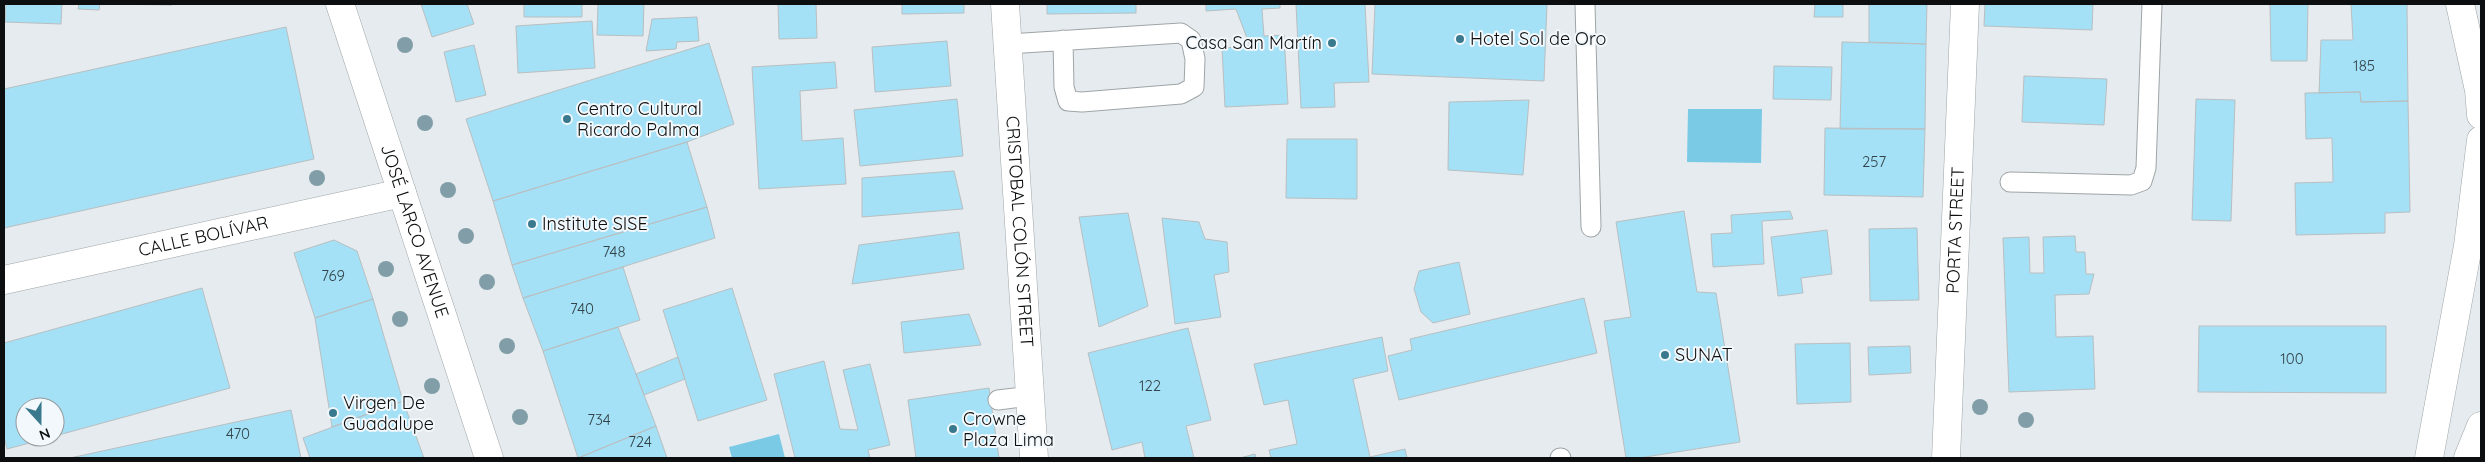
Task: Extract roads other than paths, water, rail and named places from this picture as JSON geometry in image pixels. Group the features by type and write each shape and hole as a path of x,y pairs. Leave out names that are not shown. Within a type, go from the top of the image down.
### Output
{"street":[{"name":"JOSÉ LARCO AVENUE","path":"340,4 490,458"},
{"name":"CRISTOBAL COLÓN STREET","path":"1005,4 1034,458"},
{"name":"PORTA STREET","path":"1946,458 1965,4"},
{"path":"2460,4 2479,90 2481,115"},
{"path":"2429,458 2475,248 2481,140"},
{"name":"CALLE BOLÍVAR","path":"4,280 402,193"},
{"path":"2468,458 2481,426"}],"lane":[{"path":"1585,4 1591,227"},
{"path":"2010,182 2132,185 2142,181 2146,168 2152,4"},
{"path":"1008,44 1063,40 1182,33 1191,40 1195,59 1194,87 1181,94 1082,102 1068,101 1064,87 1063,40"},
{"path":"998,400 1030,396"}],"place":[{"name":"Hotel Sol de Oro","path":"1460,39"},
{"name":"Casa San Martín","path":"1332,43"},
{"name":"Centro Cultural Ricardo Palma","path":"567,119"},
{"name":"Institute SISE","path":"532,224"},
{"name":"SUNAT","path":"1665,355"},
{"name":"Virgen De Guadalupe","path":"333,413"},
{"name":"Crowne Plaza Lima","path":"953,429"}]}
